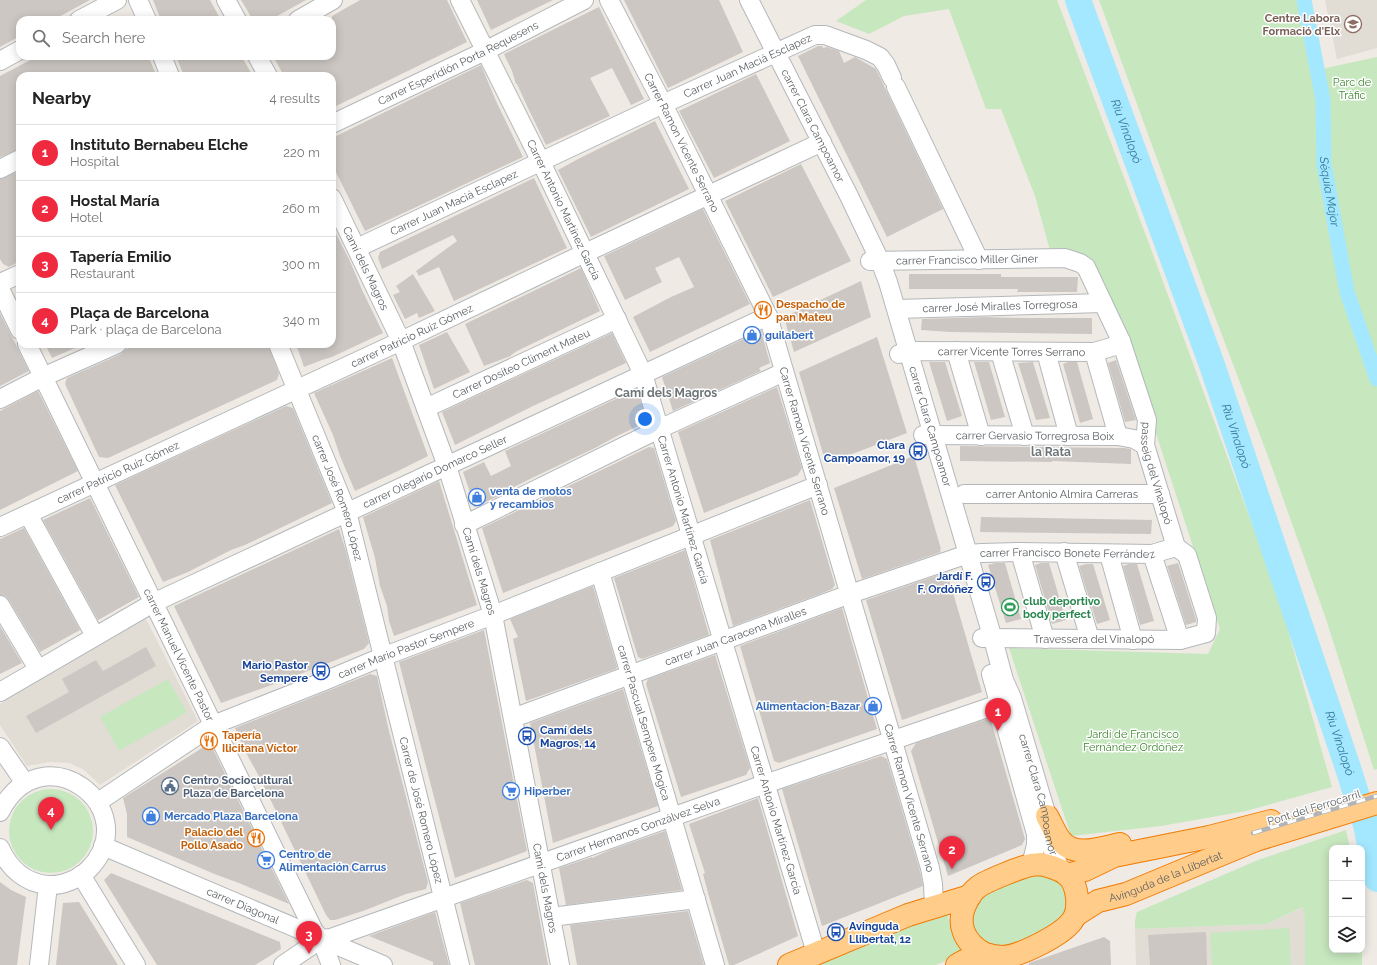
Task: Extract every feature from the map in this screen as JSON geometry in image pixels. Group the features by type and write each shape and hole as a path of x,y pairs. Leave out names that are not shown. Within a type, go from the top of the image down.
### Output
{"highway":[{"name":"Pont del Ferrocarril","path":"1254,834 1377,789"},
{"name":"Pont del Ferrocarril","path":"1254,834 1377,803"},
{"path":"1047,816 1061,841 1075,851 1087,851 1146,839 1170,844"},
{"name":"Avinguda de la Llibertat","path":"1064,873 1085,870 1114,856 1170,844 1209,837 1254,834"},
{"name":"Avinguda de la Llibertat","path":"1076,914 1098,900 1126,894 1254,834"},
{"path":"957,965 976,956 1000,959 1051,938 1062,931 1071,922 1076,914 1077,900 1075,890 1064,873 1049,866 1040,864 1031,865 978,887 970,896 963,907 961,916 962,928 967,939 974,947 1000,959"},
{"path":"789,965 908,914 970,896"}],"street":[{"path":"87,16 117,0"},
{"path":"138,0 145,16"},
{"path":"226,0 235,16"},
{"path":"305,16 333,0"},
{"name":"Carrer Antonio Martínez García","path":"460,0 484,51 541,162 643,374 816,953"},
{"name":"Carrer Esperidión Porta Requesens","path":"336,122 484,51 584,0"},
{"name":"Carrer Ramon Vicente Serrano","path":"609,0 663,104 768,316 930,868 933,884 934,906"},
{"name":"carrer Clara Campoamor","path":"737,0 771,55 875,261 896,309 904,352"},
{"name":"carrer Clara Campoamor","path":"749,0 771,55"},
{"name":"Carrer Juan Maciá Esclapez","path":"357,248 663,104 815,35 825,35 866,50 880,57 886,65 979,260"},
{"path":"0,61 16,52"},
{"path":"164,60 168,72"},
{"path":"259,60 266,72"},
{"name":"carrer Patricio Ruiz Gómez","path":"0,527 401,341 817,144"},
{"path":"0,169 16,161"},
{"name":"Camí dels Magros","path":"336,206 401,341 447,466 493,615 560,965"},
{"name":"carrer Francisco Miller Giner","path":"875,261 1065,258"},
{"name":"passeig del Vinalopó","path":"1065,258 1080,263 1086,267 1121,341 1147,420 1145,445 1176,547 1186,554 1207,618 1206,633"},
{"name":"carrer Clara Campoamor","path":"875,261 904,352 987,638 1000,704 1036,834 1036,844 1031,865"},
{"path":"0,283 16,276"},
{"path":"0,289 16,322"},
{"name":"carrer José Miralles Torregrosa","path":"896,309 1103,303"},
{"name":"carrer Olegario Domarco Seller","path":"0,692 153,603 768,316"},
{"name":"Carrer Dositeo Climent Mateu","path":"426,408 616,319"},
{"name":"carrer Vicente Torres Serrano","path":"904,352 1094,352 1115,346 1121,341"},
{"name":"carrer Manuel Vicente Pastor","path":"29,348 94,484 314,931 321,939 331,965"},
{"path":"0,399 108,348"},
{"name":"carrer José Romero López","path":"280,348 347,512 382,657"},
{"path":"956,351 981,436"},
{"path":"1000,352 1025,436"},
{"path":"1046,352 1068,436"},
{"path":"1094,352 1118,436"},
{"path":"464,525 659,429 784,372"},
{"name":"carrer Gervasio Torregrosa Boix","path":"928,436 1118,436 1134,439 1145,445"},
{"name":"carrer Mario Pastor Sempere","path":"98,802 213,725 818,485"},
{"name":"carrer Antonio Almira Carreras","path":"964,494 1160,494"},
{"path":"28,514 96,636"},
{"name":"carrer Francisco Bonete Ferrández","path":"963,556 982,553 1020,552 1152,554 1176,547"},
{"path":"1020,552 1045,639"},
{"path":"1064,552 1090,639"},
{"path":"1109,554 1133,640"},
{"path":"1152,554 1180,640"},
{"name":"carrer Juan Caracena Miralles","path":"513,718 850,594 963,556"},
{"name":"carrer Pascual Sempere Mogica","path":"600,572 715,965"},
{"path":"0,605 38,669"},
{"name":"Travessera del Vinalopó","path":"987,638 1180,640 1206,633"},
{"name":"carrer Clara Campoamor","path":"987,638 1012,698 1047,816 1047,829 1054,854 1064,873"},
{"name":"Carrer de José Romero López","path":"382,657 460,965"},
{"name":"Carrer Hermanos Gonzálvez Selva","path":"283,965 321,939 331,938 765,784 1000,704"},
{"path":"0,747 25,783"},
{"path":"0,812 11,794 25,783 36,778 65,778 82,786 90,792 98,802 104,817 105,827 103,846 94,863 81,875 66,882 48,885 33,881 16,872 2,857"},
{"name":"carrer Diagonal","path":"103,846 383,965"},
{"path":"81,875 136,965"},
{"path":"39,965 48,885"},
{"path":"551,917 696,899"}],"shaded area":[{"name":"Centre Labora Formació d'Elx","path":"1325,0 1377,0 1377,48 1337,59"},
{"path":"146,619 198,721 100,785 84,770 70,763 50,762 27,766 0,725 0,704"},
{"path":"1304,907 1305,965 1136,965 1135,929 1267,924"}],"green space":[{"name":"Jardí de Francisco Fernández Ordóñez","path":"866,0 1057,0 1151,249 1278,595 1332,787 1246,811 1161,826 1071,836 1009,648 1208,654 1220,629 1129,351 1083,258 1051,254 1035,196 1001,109 986,109 949,9 904,16 869,34 836,21"},
{"name":"Parc de Tràfic","path":"1099,0 1297,0 1312,71 1377,57 1377,769 1374,770 1326,619 1269,459 1206,293"},
{"path":"168,679 187,712 119,751 100,717"},
{"path":"51,789 67,792 81,801 90,815 93,831 90,847 81,861 67,870 51,873 35,870 21,861 12,847 9,831 12,815 21,801 35,792"},
{"path":"1346,830 1349,845 1329,845 1329,953 1362,953 1362,965 1305,965 1305,921 1303,907 1267,924 1135,929 1137,912 1258,860"},
{"path":"1036,873 1057,880 1062,886 1067,899 1066,913 1058,924 1007,949 985,945 972,927 971,912 983,893"},
{"path":"947,913 958,944 964,953 936,965 810,965 928,916"},
{"path":"1289,928 1291,965 1212,965 1210,933"}],"building":[{"path":"0,0 90,0 60,16 16,16 16,38 0,47"},
{"path":"153,0 210,0 219,16 159,16"},
{"path":"241,0 306,0 277,16 251,16"},
{"path":"360,0 447,0 467,42 336,106 336,72 282,72 275,60 336,60 336,16 332,16"},
{"path":"477,0 553,0 491,30"},
{"path":"624,0 719,0 743,52 668,88"},
{"path":"599,7 644,99 631,105 612,68 590,78 610,116 546,145 516,84 504,54"},
{"path":"818,46 839,51 844,63 855,57 876,69 943,209 887,237 798,56"},
{"path":"30,60 150,60 155,72 16,72 16,151 0,157 0,76"},
{"path":"178,60 243,60 251,72 182,72"},
{"path":"481,65 496,101 523,157 365,231 336,172 336,136"},
{"path":"756,74 790,141 714,178 679,111"},
{"path":"655,121 689,189 591,237 558,170"},
{"path":"801,164 851,261 773,297 725,201"},
{"path":"16,173 16,263 9,267 3,264 0,259 0,179"},
{"path":"534,178 567,248 454,301 439,267 419,276 416,271 457,241 453,235 382,269 378,258 380,252"},
{"path":"703,209 750,304 650,352 633,317 694,287 679,257 655,268 662,282 625,300 604,256"},
{"path":"336,234 383,333 332,357 304,367 297,348 336,348"},
{"path":"581,268 600,311 517,351 511,356 484,366 465,324"},
{"path":"413,274 435,311 419,318 417,313 405,319 393,295 400,292 396,286"},
{"path":"909,274 1001,274 1001,277 1078,277 1077,292 1017,292 1018,289 909,289"},
{"path":"861,281 871,317 794,352 784,317"},
{"path":"0,313 16,345 16,348 18,348 29,371 0,386"},
{"path":"986,317 1092,318 1092,334 950,332 921,330 922,319"},
{"path":"761,331 770,363 759,368 761,371 673,411 662,377"},
{"path":"447,332 470,372 434,389 419,345"},
{"path":"612,333 626,363 531,407 455,445 442,412"},
{"path":"877,337 907,433 826,464 799,372"},
{"path":"47,348 75,348 52,358"},
{"path":"269,348 279,374 277,380 108,458 99,457 65,384 67,378 121,354 126,349"},
{"path":"392,358 428,456 355,491 333,435 314,393"},
{"path":"1116,360 1136,420 1125,422 1108,363"},
{"path":"929,362 945,362 962,416 947,421"},
{"path":"974,362 989,362 1005,417 991,420"},
{"path":"1033,362 1050,418 1036,420 1018,363"},
{"path":"1068,362 1077,362 1093,419 1080,423 1063,364"},
{"path":"777,387 802,468 798,475 704,513 678,432"},
{"path":"637,389 647,422 475,507 463,472 484,462 491,476 511,466 505,451"},
{"path":"38,391 78,471 0,510 0,411"},
{"path":"286,406 293,408 332,503 245,545 231,550 188,572 163,582 115,485"},
{"path":"960,446 1124,448 1131,449 1131,464 1052,461 960,461"},
{"path":"649,447 654,448 676,521 673,526 503,593 482,528"},
{"path":"914,456 941,552 862,579 834,488"},
{"path":"439,481 477,605 394,636 389,621 387,606 380,586 375,558 363,517"},
{"path":"90,498 139,597 98,620 43,520"},
{"path":"810,500 835,585 832,589 820,594 733,626 710,540"},
{"path":"981,517 1152,520 1151,534 980,532"},
{"path":"24,528 80,630 40,652 9,600 5,596 0,595 0,539"},
{"path":"339,529 369,643 364,649 221,703 174,606"},
{"path":"685,550 709,635 642,659 638,657 614,578"},
{"path":"1005,563 1021,619 1006,623 988,565"},
{"path":"1049,563 1066,620 1052,624 1035,565"},
{"path":"1178,563 1196,619 1196,622 1186,625 1167,566"},
{"path":"1093,564 1110,620 1097,624 1079,566"},
{"path":"1137,564 1154,621 1140,625 1123,566"},
{"path":"947,572 982,692 902,720 866,600"},
{"path":"593,586 617,667 616,669 526,701 513,639 518,637 510,619"},
{"path":"842,608 877,729 779,763 774,761 740,646"},
{"path":"0,626 22,663 0,674"},
{"path":"484,630 527,851 455,878 399,662"},
{"path":"146,647 156,666 36,733 26,716 69,692 62,679 96,660 103,671"},
{"path":"715,655 750,768 746,775 681,797 646,684 648,679"},
{"path":"370,674 377,676 388,727 428,882 426,889 406,894 363,911 335,920 330,920 326,915 235,728"},
{"path":"623,689 658,806 553,843 530,723"},
{"path":"987,719 991,721 1025,839 1022,845 948,876 911,751 916,743"},
{"path":"210,743 289,904 127,837 127,814 123,798"},
{"path":"881,756 887,759 920,871 923,886 822,926 782,789"},
{"path":"758,798 798,936 734,965 729,965 703,874 705,873 689,824"},
{"path":"665,831 682,890 566,905 559,868 592,858 610,850"},
{"path":"111,873 280,942 281,949 255,965 157,965 104,880"},
{"path":"527,880 533,883 548,965 475,965 460,903"},
{"path":"0,882 11,890 26,897 17,965 0,965"},
{"path":"79,902 118,965 56,965 63,903"},
{"path":"688,911 704,965 577,965 570,925"},
{"path":"435,912 449,965 433,965 433,962 369,936"},
{"path":"1206,932 1207,965 1150,965 1148,935"},
{"path":"1104,937 1110,941 1111,965 1029,965 1029,963"}],"waterway":[{"name":"Riu Vinalopó","path":"1078,0 1212,365 1348,768 1366,825 1377,879"},
{"name":"Séquia Major","path":"1304,0 1323,100 1324,164 1347,292 1377,379"}],"railway":[{"path":"1253,833 1377,796"}],"place":[{"name":"Centre Labora Formació d'Elx","path":"1353,24"},
{"name":"Despacho de pan Mateu","path":"763,310"},
{"name":"guilabert","path":"752,335"},
{"name":"Clara Campoamor, 19","path":"918,451"},
{"name":"venta de motos y recambios","path":"477,497"},
{"name":"Jardí F. F. Ordóñez","path":"986,582"},
{"name":"club deportivo body perfect","path":"1010,607"},
{"name":"Mario Pastor Sempere","path":"321,671"},
{"name":"Alimentacion-Bazar","path":"873,706"},
{"name":"Instituto Bernabeu Elche","path":"998,731"},
{"name":"Camí dels Magros, 14","path":"527,736"},
{"name":"Tapería Ilicitana Víctor","path":"209,741"},
{"name":"Centro Sociocultural Plaza de Barcelona","path":"170,786"},
{"name":"Hiperber","path":"511,791"},
{"name":"Mercado Plaza Barcelona","path":"151,816"},
{"name":"Plaça de Barcelona","path":"51,830"},
{"name":"Palacio del Pollo Asado","path":"256,838"},
{"name":"Centro de Alimentación Carrus","path":"266,860"},
{"name":"Hostal María","path":"952,869"},
{"name":"Avinguda Llibertat, 12","path":"836,932"},
{"name":"Tapería Emilio","path":"309,954"}],"district":[{"name":"Camí dels Magros","path":"666,393"},
{"name":"la Rata","path":"1051,452"}]}
